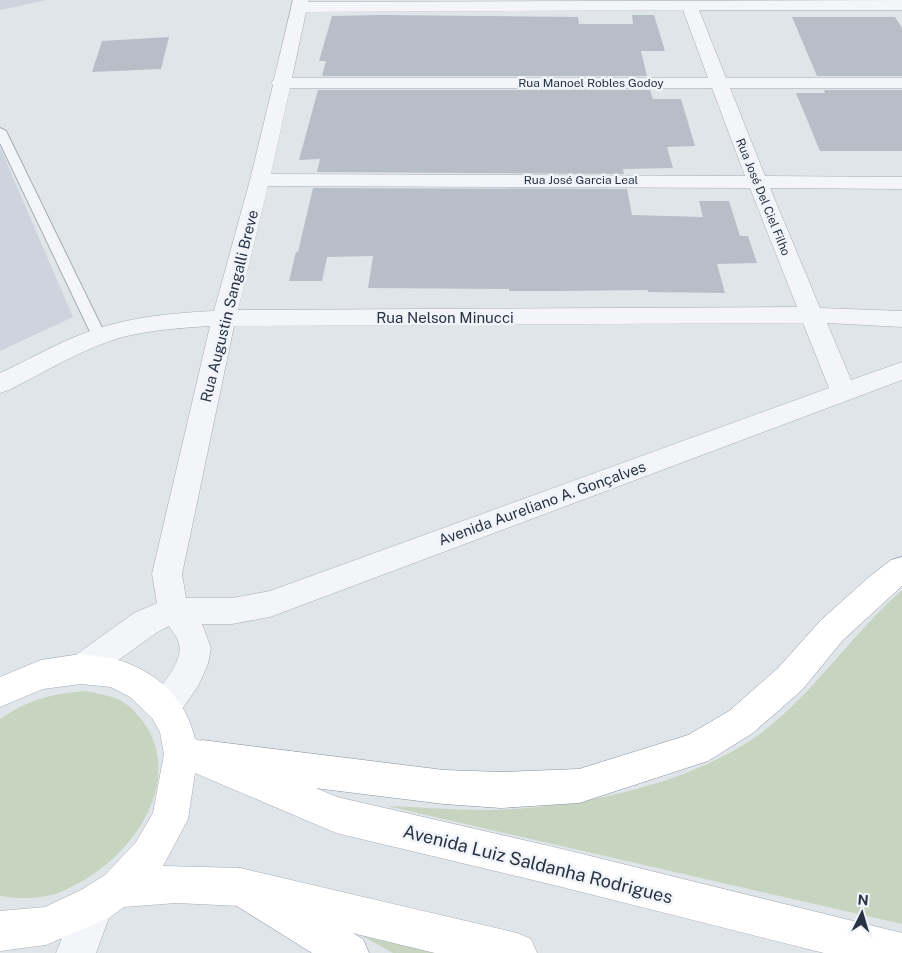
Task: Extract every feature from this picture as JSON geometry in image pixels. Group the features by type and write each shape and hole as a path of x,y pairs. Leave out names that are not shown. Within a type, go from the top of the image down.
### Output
{"main road":[{"path":"192,756 444,787 501,790 579,786 696,749 741,722 790,679 832,630 880,586 902,569"},
{"path":"0,692 40,675 81,669 114,673 142,686 164,707 192,756 170,819 149,855 107,896"},
{"name":"Avenida Luiz Saldanha Rodrigues","path":"192,756 336,815 558,867 902,953"},
{"path":"0,931 46,926 107,896 176,884 240,887 517,953"},
{"path":"240,887 349,953"}],"street":[{"path":"300,3 902,5"},
{"name":"Rua Augustin Sangalli Breve","path":"176,611 169,594 167,574 224,318 260,180 280,83 300,3"},
{"name":"Rua José Del Ciel Filho","path":"689,3 718,83 810,315 843,392"},
{"name":"Rua Manoel Robles Godoy","path":"280,83 902,83"},
{"name":"Rua José Garcia Leal","path":"260,180 902,183"},
{"name":"Rua Nelson Minucci","path":"0,384 99,336 124,329 170,321 224,318 810,315 902,319"},
{"name":"Avenida Aureliano A. Gonçalves","path":"81,669 145,624 162,615 176,611 232,611 270,604 902,371"},
{"path":"164,707 192,666 196,650 193,635 176,611"},
{"path":"76,953 107,896"}],"lane":[{"path":"0,131 99,336"}],"shaded area":[{"path":"0,0 47,0 0,10"},
{"path":"0,147 73,317 0,351"}],"green space":[{"path":"902,590 902,924 387,806 485,810 556,805 632,790 704,766 736,749 765,730 784,714 867,624"},
{"path":"86,691 120,700 134,711 145,724 157,751 158,774 154,797 145,818 131,839 115,857 97,872 56,894 28,898 0,896 0,719 31,702 51,696"},
{"path":"357,933 440,953 393,953"}],"building":[{"path":"632,15 654,15 665,51 641,51 647,76 322,76 326,61 319,61 332,16 578,17 579,24 633,24"},
{"path":"792,17 895,17 902,28 902,76 817,76"},
{"path":"169,37 161,69 92,72 102,41"},
{"path":"318,90 650,90 653,99 681,99 695,146 667,147 673,168 623,169 624,174 317,172 320,159 299,160"},
{"path":"824,90 902,90 902,151 820,151 796,93 825,93"},
{"path":"313,188 627,189 632,215 703,217 699,201 729,201 740,236 748,236 757,263 717,264 725,293 648,292 648,290 509,291 509,289 368,288 373,256 327,257 322,281 289,281"}]}
